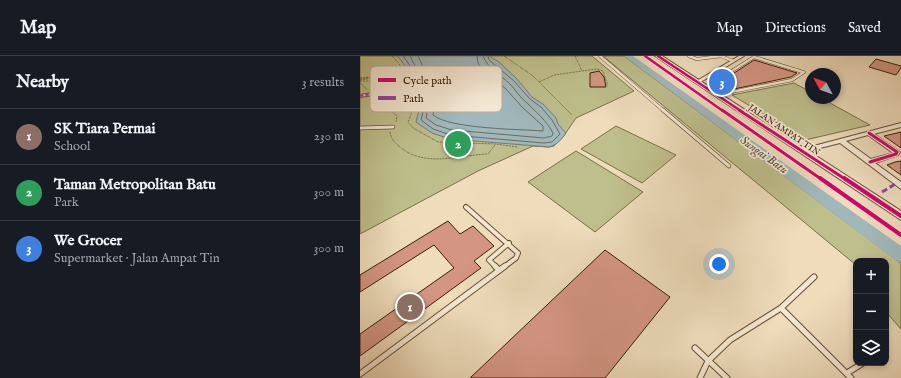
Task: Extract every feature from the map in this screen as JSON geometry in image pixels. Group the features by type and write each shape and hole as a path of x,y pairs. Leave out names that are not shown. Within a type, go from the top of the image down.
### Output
{"street":[{"name":"JALAN AMPAT TIN","path":"658,56 808,149 901,209"},
{"name":"JALAN AMPAT TIN","path":"665,56 699,81 833,172 901,216"},
{"path":"699,81 742,56"},
{"path":"360,96 370,93"},
{"path":"833,172 809,154 807,151 808,149 901,125"},
{"path":"869,133 897,152 896,154 870,162"},
{"path":"841,140 901,186"}],"lane":[{"path":"600,56 729,166"},
{"path":"690,56 697,59 721,56 733,61"},
{"path":"754,56 803,72 792,80 731,92 716,82 717,79 754,56"},
{"path":"360,128 393,127"},
{"path":"360,374 516,258 518,253 509,243 466,207"},
{"path":"499,270 489,260 509,243"},
{"path":"700,378 708,361 730,340 781,308 814,277"},
{"path":"781,308 848,376 859,366"},
{"path":"695,348 727,378"}],"path":[{"path":"392,56 402,66"},
{"path":"504,56 533,76 572,115"},
{"path":"575,56 582,71"},
{"path":"539,82 545,78 556,75 597,70 603,71 608,86"},
{"path":"360,80 370,78"},
{"path":"360,80 370,78"},
{"path":"360,80 370,78"},
{"path":"360,80 370,92"},
{"path":"392,112 397,116 397,120 390,135 400,148 414,156 440,160 488,154 495,144"},
{"path":"413,112 408,122 413,128 438,142 495,144 518,147"}],"green space":[{"path":"360,56 592,56 634,91 576,118 563,137 554,146 533,146 478,171 360,234"},
{"path":"603,56 624,56 901,263 901,329 889,315 889,258 853,258 853,263"},
{"path":"794,83 805,89 805,104 832,104 870,125 805,140 732,95"},
{"path":"616,126 676,155 642,183 581,149"},
{"path":"576,151 643,192 595,232 528,182"}],"water":[{"path":"397,56 489,56 499,62 517,79 532,97 543,104 556,118 558,124 566,133 559,142 549,147 450,139 432,133 416,122 419,112 502,112 502,66 405,66"}],"building":[{"path":"876,59 901,66 901,68 896,75 869,67"},
{"path":"754,60 797,73 791,77 734,89 722,81"},
{"path":"599,71 604,77 606,87 590,87 590,73"},
{"path":"901,132 901,148 884,136"},
{"path":"901,161 901,175 887,165 895,162"},
{"path":"448,221 460,234 473,226 494,246 474,261 481,268 360,356 360,334 454,268 434,245 360,292 360,275"},
{"path":"605,250 670,297 605,378 470,378"}],"waterway":[{"name":"Sungai Batu","path":"628,56 901,255"}],"marked path":[{"path":"360,96 370,94"},
{"path":"882,192 897,183"}],"cycle path":[{"path":"645,56 901,235"},
{"path":"658,56 901,216"},
{"path":"869,133 897,152 896,154 870,162"}],"place":[{"name":"We Grocer","path":"722,82"},
{"name":"Taman Metropolitan Batu","path":"458,144"},
{"name":"SK Tiara Permai","path":"410,307"}]}
